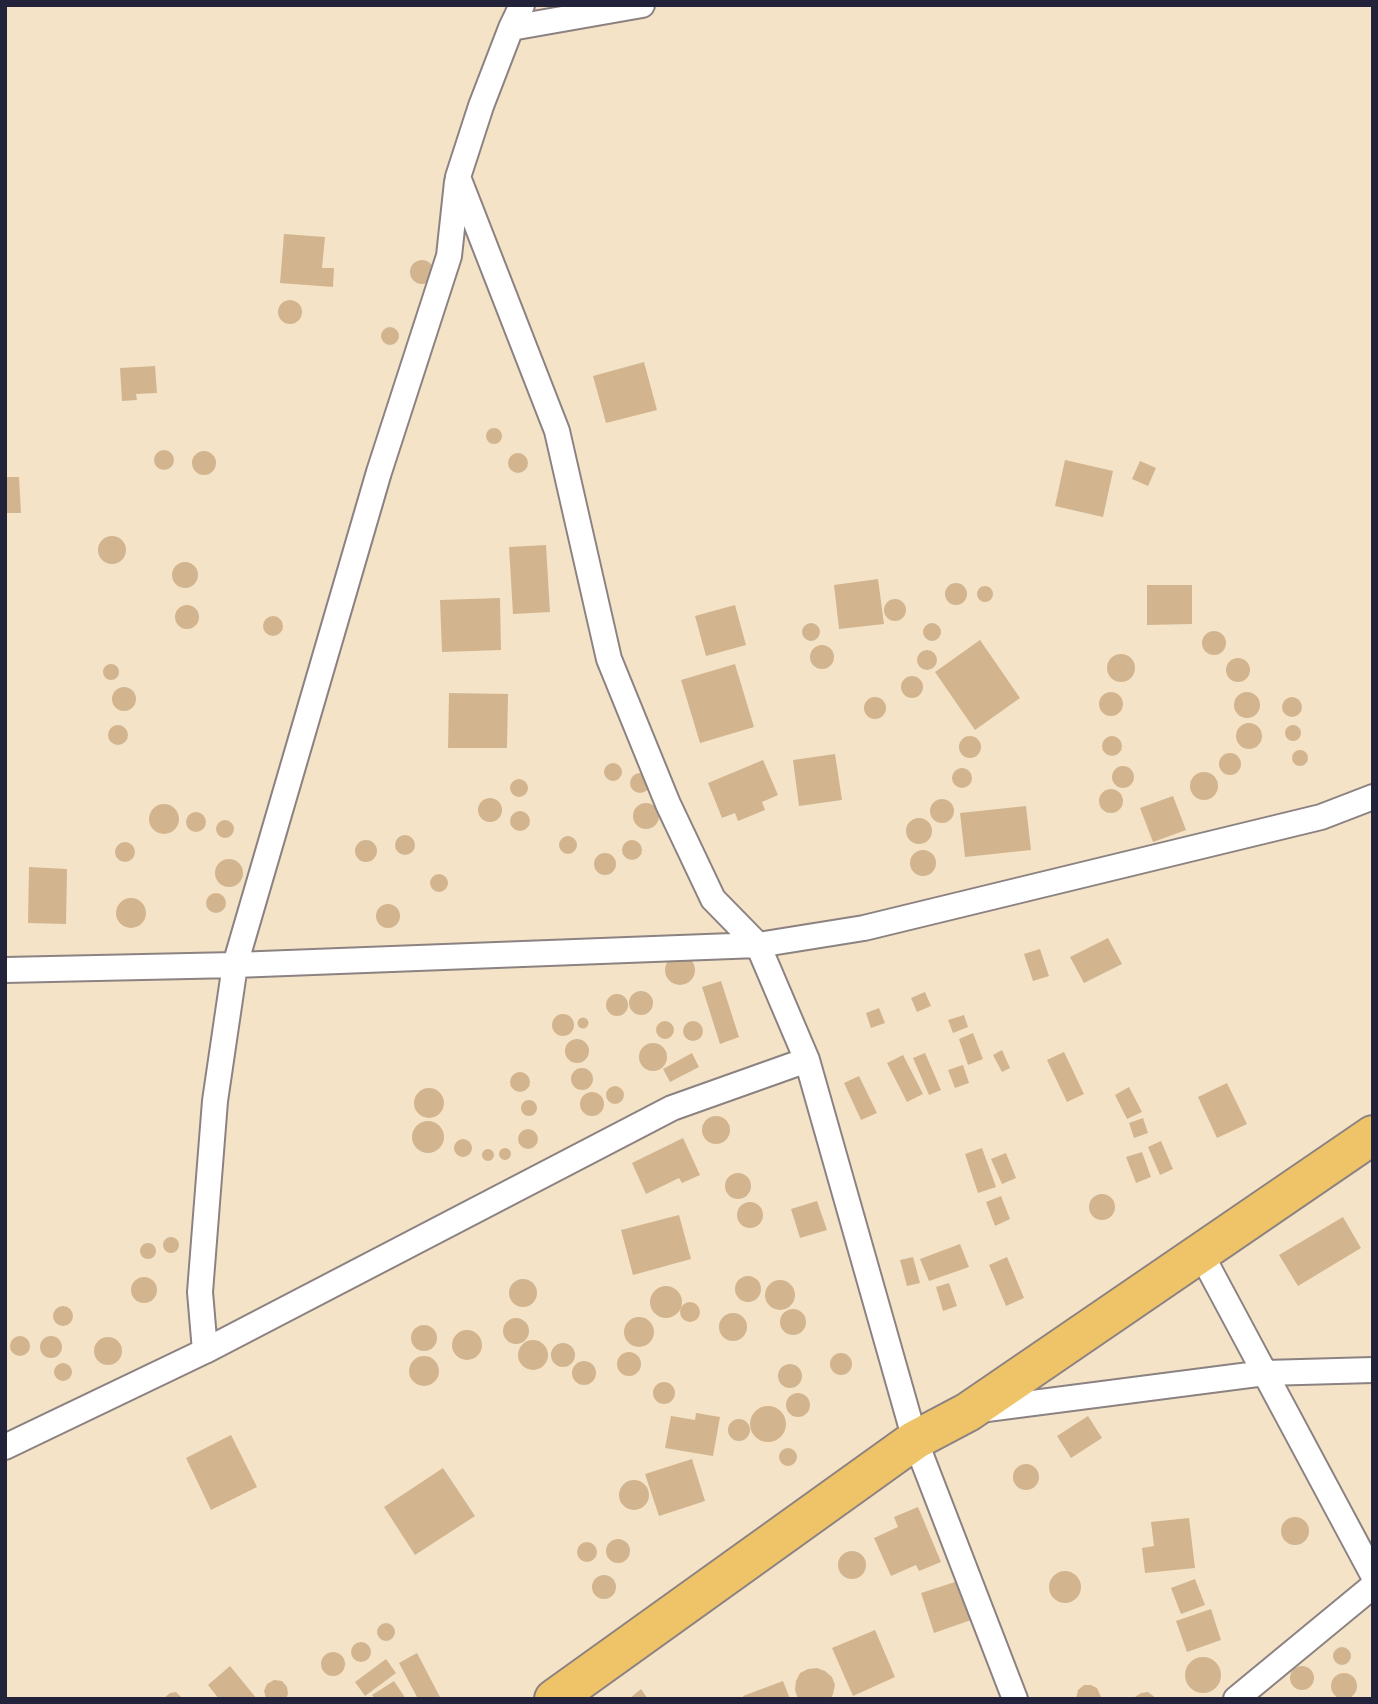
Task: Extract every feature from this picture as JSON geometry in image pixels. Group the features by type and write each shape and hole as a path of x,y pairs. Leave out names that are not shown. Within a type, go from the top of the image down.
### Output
{"highway":[{"path":"554,1699 915,1440 968,1412 1373,1135"}],"street":[{"path":"205,1352 200,1292 215,1101 235,965 379,472 449,256 458,177 481,106 522,5"},
{"path":"511,28 642,5"},
{"path":"458,177 557,431 610,659 668,804 713,899 758,945 807,1060 915,1440 1015,1699"},
{"path":"5,970 235,965 758,945 891,922 1321,817 1373,797"},
{"path":"5,1447 205,1352 672,1108 807,1060"},
{"path":"1200,1252 1373,1575"},
{"path":"968,1412 1265,1373 1373,1370"},
{"path":"1236,1699 1373,1586"}],"building":[{"path":"284,234 325,237 322,268 334,268 333,287 280,283"},
{"path":"422,260 430,264 434,272 430,280 422,284 414,280 410,272 414,264"},
{"path":"290,300 298,304 302,312 298,320 290,324 282,320 278,312 282,304"},
{"path":"386,327 394,327 399,336 397,343 386,345 381,340 381,332"},
{"path":"644,362 657,410 606,423 593,376"},
{"path":"155,366 157,393 136,394 137,400 122,401 120,368"},
{"path":"491,428 497,428 502,436 500,442 491,444 486,439 486,433"},
{"path":"164,450 171,453 174,460 171,467 164,470 157,467 154,460 157,453"},
{"path":"199,451 209,451 216,458 216,468 209,475 199,475 192,468 192,458"},
{"path":"518,453 525,456 528,463 525,470 518,473 511,470 508,463 511,456"},
{"path":"1065,460 1113,471 1103,517 1055,506"},
{"path":"1140,461 1156,468 1148,486 1132,479"},
{"path":"5,477 19,477 21,513 5,513"},
{"path":"112,536 122,540 126,550 122,560 112,564 102,560 98,550 102,540"},
{"path":"546,545 550,612 513,614 509,547"},
{"path":"185,562 194,566 198,575 194,584 185,588 176,584 172,575 176,566"},
{"path":"878,579 884,624 839,629 834,585"},
{"path":"952,583 960,583 967,590 967,598 960,605 952,605 945,598 945,590"},
{"path":"1147,585 1192,585 1192,624 1147,625"},
{"path":"982,586 988,586 993,594 991,600 982,602 977,597 977,591"},
{"path":"500,598 501,650 442,652 440,600"},
{"path":"895,599 903,602 906,610 903,618 895,621 887,618 884,610 887,602"},
{"path":"187,605 195,609 199,617 195,625 187,629 179,625 175,617 179,609"},
{"path":"735,605 746,645 706,656 695,616"},
{"path":"269,616 277,616 283,626 277,636 269,636 263,630 263,622"},
{"path":"811,623 817,626 820,632 817,638 811,641 805,638 802,632 805,626"},
{"path":"932,623 938,626 941,632 938,638 932,641 926,638 923,632 926,626"},
{"path":"1214,631 1225,638 1226,643 1219,654 1214,655 1203,648 1202,643 1209,632"},
{"path":"980,640 1020,698 975,730 935,672"},
{"path":"822,645 831,648 834,657 831,666 822,669 813,666 810,657 813,648"},
{"path":"927,650 934,653 937,660 934,667 927,670 920,667 917,660 920,653"},
{"path":"1121,654 1131,658 1135,668 1131,678 1121,682 1111,678 1107,668 1111,658"},
{"path":"1238,658 1247,661 1250,670 1247,679 1238,682 1229,679 1226,670 1229,661"},
{"path":"108,664 114,664 119,672 117,678 108,680 103,675 103,669"},
{"path":"735,664 754,727 700,743 681,680"},
{"path":"912,676 920,679 923,687 920,695 912,698 904,695 901,687 904,679"},
{"path":"124,687 132,691 136,699 132,707 124,711 116,707 112,699 116,691"},
{"path":"1111,692 1119,696 1123,704 1119,712 1111,716 1103,712 1099,704 1103,696"},
{"path":"1247,692 1256,696 1260,705 1256,714 1247,718 1238,714 1234,705 1238,696"},
{"path":"449,693 508,694 507,748 448,748"},
{"path":"875,697 883,700 886,708 883,716 875,719 867,716 864,708 867,700"},
{"path":"1292,697 1299,700 1302,707 1299,714 1292,717 1285,714 1282,707 1285,700"},
{"path":"1249,723 1258,727 1262,736 1258,745 1249,749 1240,745 1236,736 1240,727"},
{"path":"118,725 125,728 128,735 125,742 118,745 111,742 108,735 111,728"},
{"path":"1290,725 1296,725 1301,733 1299,739 1290,741 1285,736 1285,730"},
{"path":"966,736 974,736 981,743 981,751 974,758 966,758 959,751 959,743"},
{"path":"1112,736 1119,739 1122,746 1119,753 1112,756 1105,753 1102,746 1105,739"},
{"path":"1297,750 1303,750 1308,758 1306,764 1297,766 1292,761 1292,755"},
{"path":"1230,753 1238,756 1241,764 1238,772 1230,775 1222,772 1219,764 1222,756"},
{"path":"835,754 842,800 799,806 793,760"},
{"path":"763,760 778,795 762,802 765,810 738,821 735,813 722,818 708,783"},
{"path":"613,763 619,766 622,772 619,778 613,781 607,778 604,772 607,766"},
{"path":"1123,766 1131,769 1134,777 1131,785 1123,788 1115,785 1112,777 1115,769"},
{"path":"958,768 966,768 972,778 966,788 958,788 952,782 952,774"},
{"path":"1204,772 1214,776 1218,786 1214,796 1204,800 1194,796 1190,786 1194,776"},
{"path":"636,773 644,773 650,783 644,793 636,793 630,787 630,779"},
{"path":"515,779 523,779 528,788 526,795 515,797 510,792 510,784"},
{"path":"1111,789 1119,793 1123,801 1119,809 1111,813 1103,809 1099,801 1103,793"},
{"path":"1173,796 1186,830 1153,842 1140,808"},
{"path":"490,798 499,801 502,810 499,819 490,822 481,819 478,810 481,801"},
{"path":"942,799 953,806 954,811 947,822 942,823 931,816 930,811 937,800"},
{"path":"646,803 655,807 659,816 655,825 646,829 637,825 633,816 637,807"},
{"path":"164,804 170,805 178,813 178,825 170,833 164,834 158,833 150,825 149,819 150,813 158,805"},
{"path":"1026,806 1031,850 965,857 960,813"},
{"path":"520,811 527,814 530,821 527,828 520,831 513,828 510,821 513,814"},
{"path":"196,812 203,815 206,822 203,829 196,832 189,829 186,822 189,815"},
{"path":"919,818 928,822 932,831 928,840 919,844 910,840 906,831 910,822"},
{"path":"225,820 231,823 234,829 231,835 225,838 219,835 216,829 219,823"},
{"path":"405,835 412,838 415,845 412,852 405,855 398,852 395,845 398,838"},
{"path":"568,836 574,839 577,845 574,851 568,854 562,851 559,845 562,839"},
{"path":"366,840 374,843 377,851 374,859 366,862 358,859 355,851 358,843"},
{"path":"632,840 639,843 642,850 639,857 632,860 625,857 622,850 625,843"},
{"path":"125,842 132,845 135,852 132,859 125,862 118,859 115,852 118,845"},
{"path":"923,850 932,854 936,863 932,872 923,876 914,872 910,863 914,854"},
{"path":"605,853 613,856 616,864 613,872 605,875 597,872 594,864 597,856"},
{"path":"229,859 239,863 243,873 239,883 229,887 219,883 215,873 219,863"},
{"path":"29,867 67,869 66,924 28,923"},
{"path":"435,874 443,874 448,883 446,890 435,892 430,887 430,879"},
{"path":"216,893 223,896 226,903 223,910 216,913 209,910 206,903 209,896"},
{"path":"131,898 141,903 146,913 141,923 131,928 121,923 116,913 121,903"},
{"path":"388,904 396,908 400,916 396,924 388,928 380,924 376,916 380,908"},
{"path":"1108,938 1122,964 1084,983 1070,957"},
{"path":"1040,949 1049,976 1033,981 1024,954"},
{"path":"680,955 691,959 695,970 691,981 680,985 669,981 665,970 669,959"},
{"path":"721,981 739,1037 720,1044 702,987"},
{"path":"636,991 646,991 653,998 653,1008 646,1015 636,1015 629,1008 629,998"},
{"path":"925,992 931,1006 917,1012 911,998"},
{"path":"617,994 625,997 628,1005 625,1013 617,1016 609,1013 606,1005 609,997"},
{"path":"879,1008 885,1023 871,1028 866,1013"},
{"path":"563,1014 573,1021 574,1025 567,1035 563,1036 553,1029 552,1025 559,1015"},
{"path":"964,1015 968,1027 953,1033 948,1020"},
{"path":"583,1017 589,1023 583,1029 577,1023"},
{"path":"661,1021 669,1021 674,1030 672,1037 661,1039 656,1034 656,1026"},
{"path":"693,1021 700,1024 703,1031 700,1038 693,1041 686,1038 683,1031 686,1024"},
{"path":"973,1033 983,1059 968,1065 959,1039"},
{"path":"577,1039 585,1043 589,1051 585,1059 577,1063 569,1059 565,1051 569,1043"},
{"path":"653,1043 663,1047 667,1057 663,1067 653,1071 643,1067 639,1057 643,1047"},
{"path":"1002,1050 1010,1068 1002,1072 993,1055"},
{"path":"1064,1052 1084,1094 1067,1102 1047,1060"},
{"path":"692,1053 699,1067 670,1082 663,1069"},
{"path":"925,1053 941,1090 929,1095 913,1058"},
{"path":"903,1055 923,1094 907,1102 887,1063"},
{"path":"963,1065 969,1083 955,1088 948,1070"},
{"path":"582,1068 590,1071 593,1079 590,1087 582,1090 574,1087 571,1079 574,1071"},
{"path":"520,1072 527,1075 530,1082 527,1089 520,1092 513,1089 510,1082 513,1075"},
{"path":"859,1076 877,1113 861,1120 844,1083"},
{"path":"1227,1083 1247,1124 1217,1138 1198,1097"},
{"path":"615,1086 621,1089 624,1095 621,1101 615,1104 609,1101 606,1095 609,1089"},
{"path":"1129,1087 1142,1112 1127,1119 1115,1095"},
{"path":"429,1088 435,1089 443,1097 443,1109 435,1117 429,1118 423,1117 415,1109 414,1103 415,1097 423,1089"},
{"path":"592,1092 601,1095 604,1104 601,1113 592,1116 583,1113 580,1104 583,1095"},
{"path":"526,1100 532,1100 537,1108 535,1114 526,1116 521,1111 521,1105"},
{"path":"716,1116 726,1120 730,1130 726,1140 716,1144 706,1140 702,1130 706,1120"},
{"path":"1143,1118 1148,1133 1134,1138 1129,1123"},
{"path":"428,1121 439,1126 444,1137 439,1148 428,1153 417,1148 412,1137 417,1126"},
{"path":"528,1129 535,1132 538,1139 535,1146 528,1149 521,1146 518,1139 521,1132"},
{"path":"683,1138 700,1175 682,1183 679,1178 646,1194 632,1163"},
{"path":"463,1139 469,1142 472,1148 469,1154 463,1157 457,1154 454,1148 457,1142"},
{"path":"1161,1141 1173,1169 1160,1175 1148,1147"},
{"path":"505,1148 511,1154 505,1160 499,1154"},
{"path":"982,1148 996,1187 978,1193 965,1154"},
{"path":"483,1150 493,1150 493,1160 483,1160"},
{"path":"1142,1152 1151,1177 1136,1183 1126,1157"},
{"path":"1006,1153 1016,1178 1002,1184 991,1159"},
{"path":"738,1173 747,1177 751,1186 747,1195 738,1199 729,1195 725,1186 729,1177"},
{"path":"1102,1194 1111,1198 1115,1207 1111,1216 1102,1220 1093,1216 1089,1207 1093,1198"},
{"path":"1001,1196 1010,1219 995,1226 986,1202"},
{"path":"817,1201 827,1230 800,1238 791,1209"},
{"path":"750,1202 759,1206 763,1215 759,1224 750,1228 741,1224 737,1215 741,1206"},
{"path":"679,1215 691,1259 633,1275 621,1230"},
{"path":"1343,1217 1361,1248 1298,1286 1279,1255"},
{"path":"171,1237 179,1245 171,1253 163,1245"},
{"path":"145,1243 151,1243 156,1251 154,1257 145,1259 140,1254 140,1248"},
{"path":"960,1244 969,1267 929,1281 920,1259"},
{"path":"913,1257 920,1283 907,1286 900,1260"},
{"path":"1007,1257 1024,1298 1006,1306 989,1265"},
{"path":"748,1276 757,1280 761,1289 757,1298 748,1302 739,1298 735,1289 739,1280"},
{"path":"144,1277 153,1281 157,1290 153,1299 144,1303 135,1299 131,1290 135,1281"},
{"path":"523,1279 533,1283 537,1293 533,1303 523,1307 513,1303 509,1293 513,1283"},
{"path":"780,1280 791,1284 795,1295 791,1306 780,1310 769,1306 765,1295 769,1284"},
{"path":"949,1283 957,1306 943,1311 936,1287"},
{"path":"666,1286 677,1291 682,1302 677,1313 666,1318 655,1313 650,1302 655,1291"},
{"path":"690,1302 697,1305 700,1312 697,1319 690,1322 683,1319 680,1312 683,1305"},
{"path":"59,1306 67,1306 73,1316 67,1326 59,1326 53,1320 53,1312"},
{"path":"793,1309 802,1313 806,1322 802,1331 793,1335 784,1331 780,1322 784,1313"},
{"path":"733,1313 743,1317 747,1327 743,1337 733,1341 723,1337 719,1327 723,1317"},
{"path":"639,1317 650,1321 654,1332 650,1343 639,1347 628,1343 624,1332 628,1321"},
{"path":"516,1318 525,1322 529,1331 525,1340 516,1344 507,1340 503,1331 507,1322"},
{"path":"424,1325 433,1329 437,1338 433,1347 424,1351 415,1347 411,1338 415,1329"},
{"path":"467,1330 477,1335 482,1345 477,1355 467,1360 457,1355 452,1345 457,1335"},
{"path":"20,1336 27,1339 30,1346 27,1353 20,1356 13,1353 10,1346 13,1339"},
{"path":"51,1336 59,1339 62,1347 59,1355 51,1358 43,1355 40,1347 43,1339"},
{"path":"108,1337 118,1341 122,1351 118,1361 108,1365 98,1361 94,1351 98,1341"},
{"path":"533,1340 544,1344 548,1355 544,1366 533,1370 522,1366 518,1355 522,1344"},
{"path":"563,1343 572,1346 575,1355 572,1364 563,1367 554,1364 551,1355 554,1346"},
{"path":"624,1352 634,1352 641,1359 641,1369 634,1376 624,1376 617,1369 617,1359"},
{"path":"841,1353 849,1356 852,1364 849,1372 841,1375 833,1372 830,1364 833,1356"},
{"path":"424,1356 435,1360 439,1371 435,1382 424,1386 413,1382 409,1371 413,1360"},
{"path":"579,1361 589,1361 596,1368 596,1378 589,1385 579,1385 572,1378 572,1368"},
{"path":"59,1363 67,1363 72,1372 70,1379 59,1381 54,1376 54,1368"},
{"path":"790,1364 801,1371 802,1376 795,1387 790,1388 779,1381 778,1376 785,1365"},
{"path":"664,1382 672,1385 675,1393 672,1401 664,1404 656,1401 653,1393 656,1385"},
{"path":"798,1393 807,1396 810,1405 807,1414 798,1417 789,1414 786,1405 789,1396"},
{"path":"768,1406 781,1411 786,1424 781,1437 768,1442 755,1437 750,1424 755,1411"},
{"path":"696,1413 720,1417 713,1456 665,1448 671,1416 695,1420"},
{"path":"1088,1416 1102,1438 1071,1458 1057,1436"},
{"path":"739,1419 747,1422 750,1430 747,1438 739,1441 731,1438 728,1430 731,1422"},
{"path":"231,1435 257,1487 211,1510 186,1458"},
{"path":"784,1448 792,1448 797,1457 795,1464 784,1466 779,1461 779,1453"},
{"path":"692,1459 705,1501 659,1516 645,1474"},
{"path":"1026,1464 1035,1468 1039,1477 1035,1486 1026,1490 1017,1486 1013,1477 1017,1468"},
{"path":"443,1468 475,1516 415,1555 384,1507"},
{"path":"634,1480 645,1484 649,1495 645,1506 634,1510 623,1506 619,1495 623,1484"},
{"path":"918,1507 941,1562 919,1571 916,1565 891,1576 874,1538 898,1527 894,1517"},
{"path":"1295,1517 1305,1521 1309,1531 1305,1541 1295,1545 1285,1541 1281,1531 1285,1521"},
{"path":"1189,1518 1195,1568 1145,1573 1142,1548 1154,1546 1151,1522"},
{"path":"613,1539 623,1539 630,1546 630,1556 623,1563 613,1563 606,1556 606,1546"},
{"path":"583,1542 591,1542 597,1552 591,1562 583,1562 577,1556 577,1548"},
{"path":"852,1551 862,1555 866,1565 862,1575 852,1579 842,1575 838,1565 842,1555"},
{"path":"1065,1571 1076,1576 1081,1587 1076,1598 1065,1603 1054,1598 1049,1587 1054,1576"},
{"path":"604,1575 615,1582 616,1587 609,1598 604,1599 593,1592 592,1587 599,1576"},
{"path":"1195,1579 1205,1605 1181,1614 1171,1588"},
{"path":"958,1581 971,1620 934,1633 921,1593"},
{"path":"1211,1609 1221,1640 1187,1652 1176,1621"},
{"path":"386,1623 392,1626 395,1632 392,1638 386,1641 380,1638 377,1632 380,1626"},
{"path":"875,1630 895,1677 853,1696 832,1648"},
{"path":"357,1642 365,1642 371,1652 365,1662 357,1662 351,1656 351,1648"},
{"path":"1342,1647 1348,1650 1351,1656 1348,1662 1342,1665 1336,1662 1333,1656 1336,1650"},
{"path":"333,1652 344,1659 345,1664 338,1675 333,1676 322,1669 321,1664 328,1653"},
{"path":"417,1653 441,1699 418,1699 399,1663"},
{"path":"1203,1657 1216,1662 1221,1675 1216,1688 1203,1693 1190,1688 1185,1675 1190,1662"},
{"path":"386,1659 396,1673 365,1696 355,1682"},
{"path":"230,1666 257,1699 219,1699 208,1685"},
{"path":"1302,1666 1310,1670 1314,1678 1310,1686 1302,1690 1294,1686 1290,1678 1294,1670"},
{"path":"817,1668 832,1677 835,1685 831,1699 798,1699 795,1690 800,1673"},
{"path":"1344,1673 1354,1676 1357,1686 1354,1696 1344,1699 1334,1696 1331,1686 1334,1676"},
{"path":"274,1680 282,1681 287,1687 286,1699 266,1698 264,1691 267,1684"},
{"path":"394,1681 406,1699 375,1699 372,1695"},
{"path":"783,1681 790,1699 744,1699 743,1696"},
{"path":"1084,1685 1097,1688 1102,1699 1076,1699 1078,1690"},
{"path":"641,1689 648,1699 629,1699"},
{"path":"176,1692 183,1699 163,1699 170,1693"},
{"path":"1148,1692 1157,1699 1132,1699 1141,1693"}]}
